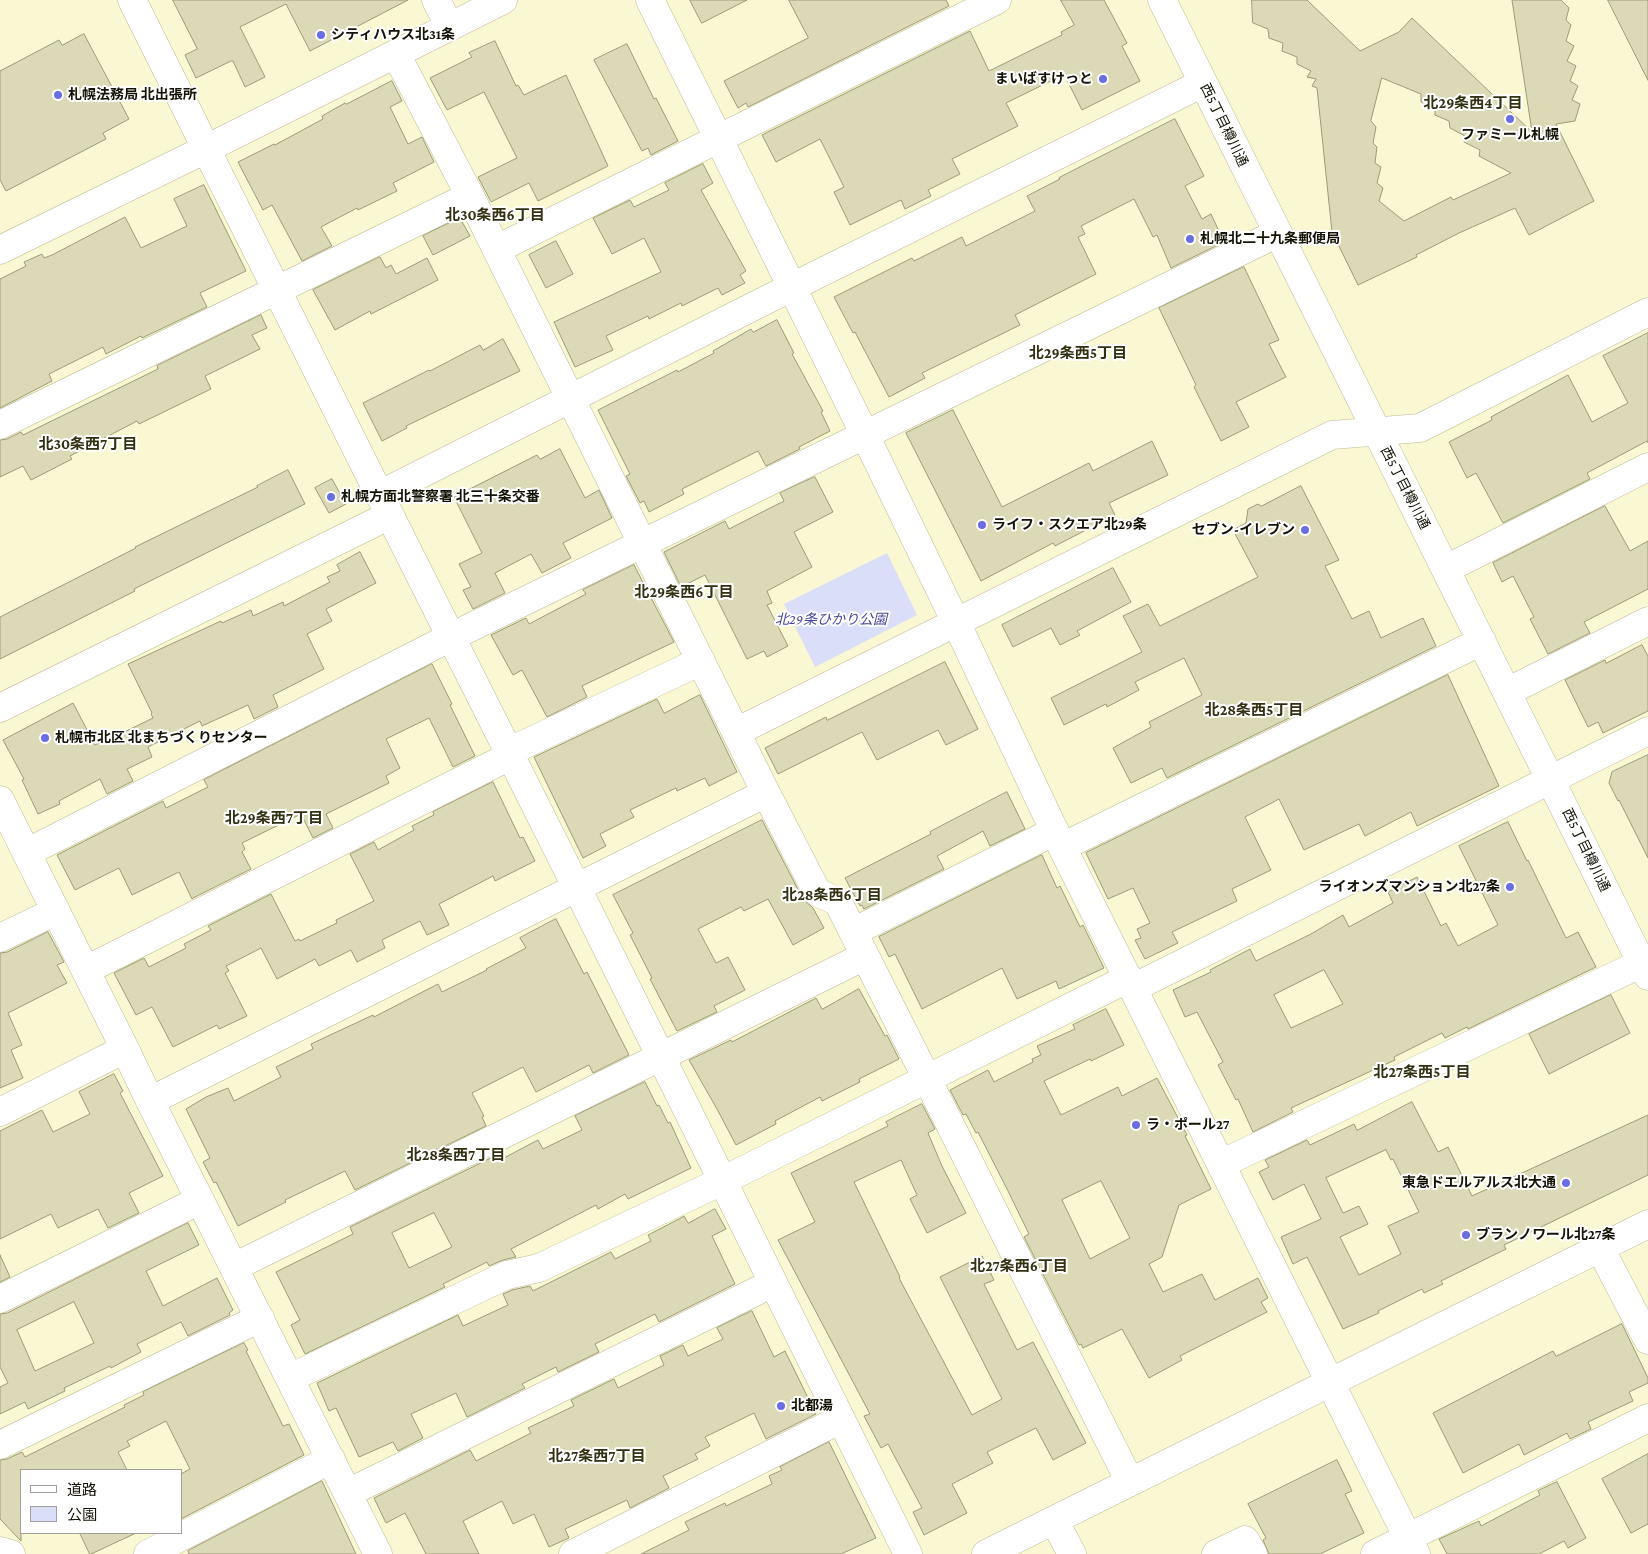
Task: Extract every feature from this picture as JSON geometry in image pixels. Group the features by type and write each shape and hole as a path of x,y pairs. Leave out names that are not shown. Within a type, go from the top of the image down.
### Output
{"street":[{"path":"132,0 908,1554"},
{"path":"436,0 450,27"},
{"path":"0,250 503,0"},
{"path":"650,0 956,622 1058,839 1412,1546"},
{"path":"497,249 997,0"},
{"name":"西5丁目樽川通","path":"1162,0 1645,970"},
{"path":"396,54 497,249 766,793 817,892 838,902 1130,1482"},
{"path":"0,708 384,505 570,398 1203,83"},
{"path":"0,425 470,196"},
{"path":"26,853 451,637 1278,233"},
{"path":"736,732 1332,435 1420,428 1648,312"},
{"path":"1446,569 1648,467"},
{"path":"1507,692 1648,621"},
{"path":"234,1267 661,1057 859,944 1058,839 1482,641"},
{"path":"86,970 509,754 701,660"},
{"path":"290,1378 507,1275 539,1268 1648,731"},
{"path":"150,1102 766,793"},
{"path":"0,800 378,1554"},
{"path":"0,938 56,911"},
{"path":"1221,1164 1645,970"},
{"path":"0,1112 125,1049"},
{"path":"0,1300 200,1200"},
{"path":"986,1554 1648,1224"},
{"path":"1600,1248 1648,1340"},
{"path":"348,1494 773,1283"},
{"path":"0,1445 260,1318"},
{"path":"1375,1554 1412,1546 1648,1418"},
{"path":"574,1554 841,1419"},
{"path":"148,1554 331,1459"},
{"path":"1054,1520 1072,1554"},
{"path":"1216,1554 1245,1540 1252,1554"},
{"path":"0,1551 11,1554"}],"green space":[{"name":"北29条ひかり公園","path":"887,553 917,615 815,667 784,604"}],"building":[{"path":"173,0 408,0 310,51 286,4 240,27 265,77 245,87 233,61 196,78 185,55 197,49"},
{"path":"690,0 747,0 702,23"},
{"path":"789,0 946,0 949,6 748,107 746,103 738,108 724,81 808,38"},
{"path":"1061,0 1104,0 1127,43 1122,46 1140,81 1082,110 1063,75 1006,103 1018,126 952,159 960,174 928,190 931,196 905,209 901,200 850,225 834,192 844,187 820,139 776,162 762,135 970,31 989,71 1062,35 1061,32 1074,25"},
{"name":"ファミール札幌","path":"1252,0 1307,0 1360,51 1399,32 1412,18 1532,132 1512,0 1561,0 1569,8 1566,20 1571,25 1566,41 1574,46 1567,61 1576,66 1570,81 1578,86 1572,100 1580,104 1575,121 1556,124 1594,201 1529,235 1515,208 1459,233 1416,255 1417,257 1358,285 1332,232 1317,88 1312,86 1316,79 1307,77 1311,71 1297,64 1297,57 1282,51 1283,43 1269,38 1268,29 1253,23","holes":["1382,78 1421,94 1421,102 1435,108 1435,115 1449,121 1450,128 1465,136 1464,142 1480,150 1479,156 1511,173 1453,200 1451,197 1404,221 1379,201 1383,188 1377,183 1381,167 1375,163 1377,147 1373,143 1376,127 1371,121"]},
{"path":"1608,0 1648,0 1648,80"},
{"name":"札幌法務局 北出張所","path":"84,34 129,119 103,133 106,139 6,191 0,180 0,71 59,40 62,45"},
{"path":"495,41 516,86 518,85 524,95 566,75 608,166 538,201 529,183 491,202 478,177 517,158 484,92 447,110 430,78 472,57 469,53"},
{"path":"627,44 654,99 656,98 678,141 651,155 648,148 642,151 594,60"},
{"path":"392,81 402,101 390,107 408,144 422,137 434,162 393,183 397,191 358,210 357,208 321,227 332,246 302,261 272,205 263,210 238,162 275,145 323,119 322,116 345,103"},
{"path":"1175,119 1204,176 1185,186 1202,219 1211,214 1224,242 1171,268 1157,235 1153,237 1134,199 1081,226 1085,234 1078,237 1096,274 1015,315 1020,325 922,373 925,378 889,397 855,332 853,333 834,297 912,258 914,261 962,237 966,246 1035,211 1027,196"},
{"path":"703,164 713,183 701,190 746,271 740,275 745,283 722,295 718,288 682,306 681,303 649,319 648,316 606,336 613,350 575,367 554,322 661,272 644,238 612,254 593,218 630,200 634,207 669,190 665,183"},
{"path":"204,185 246,271 200,293 207,307 142,338 141,336 106,354 103,347 49,374 52,381 0,408 0,279 26,266 24,262 42,254 44,258 52,255 125,217 141,248 187,226 174,199"},
{"path":"460,218 470,236 433,255 423,236"},
{"path":"556,241 573,274 546,288 529,255"},
{"path":"380,257 386,268 391,265 396,274 427,258 438,280 371,314 370,311 335,330 313,290"},
{"path":"1244,267 1279,340 1269,344 1286,377 1236,402 1249,427 1221,441 1194,387 1196,385 1159,308"},
{"path":"261,315 267,328 252,335 260,349 205,376 211,389 139,424 137,421 70,456 72,459 31,480 23,466 0,477 0,440 7,439 21,432 23,435 158,369 157,366"},
{"path":"777,320 794,353 792,354 823,411 821,412 830,431 766,466 758,451 682,489 684,494 649,512 644,501 640,503 626,476 630,474 598,410 714,353 713,351 751,329 753,332"},
{"path":"1648,333 1648,443 1647,441 1587,473 1590,479 1503,523 1476,473 1467,478 1449,442 1492,420 1491,417 1568,375 1592,422 1628,403 1603,356"},
{"path":"503,339 520,371 406,426 407,428 382,441 363,403 480,345 483,350"},
{"path":"953,410 1002,507 1089,463 1093,471 1152,441 1168,475 1109,503 1115,515 1055,546 1053,543 981,581 906,433"},
{"path":"560,449 585,498 599,490 612,518 563,543 571,558 542,573 531,554 495,573 505,593 473,609 463,590 471,587 459,564 482,553 454,497 537,455 540,459"},
{"path":"288,470 305,504 134,589 135,591 0,659 0,617 135,547 258,487"},
{"path":"815,477 833,512 794,532 812,567 767,591 772,603 767,605 788,646 767,657 764,651 747,659 705,575 681,587 664,552 725,521 729,529 784,501 780,493"},
{"path":"332,479 346,504 329,513 315,488"},
{"path":"1301,486 1339,560 1325,566 1352,619 1369,611 1381,638 1423,618 1436,646 1167,778 1162,768 1131,783 1113,748 1151,727 1149,722 1202,695 1184,658 1135,682 1139,690 1107,707 1106,704 1064,725 1051,698 1142,652 1123,616 1148,604 1160,626 1258,577 1233,530 1246,523 1248,509 1258,504 1261,506"},
{"path":"1605,506 1630,551 1648,541 1648,589 1584,622 1590,633 1548,654 1530,619 1534,617 1513,576 1502,582 1493,563"},
{"path":"360,552 376,583 326,609 332,621 307,634 324,669 273,695 278,707 254,719 248,705 202,726 200,721 148,747 152,757 127,769 133,781 107,794 100,779 59,801 60,804 38,814 22,780 24,779 3,740 73,703 95,745 153,718 128,664 221,621 222,623 251,610 253,616 283,602 284,606 330,582 327,577 340,571 337,565"},
{"path":"634,565 674,642 582,686 587,697 547,717 522,670 513,675 491,635 526,618 529,624 586,594 583,590"},
{"path":"1113,568 1131,602 1077,631 1080,635 1060,645 1051,628 1013,647 1002,625"},
{"path":"1642,645 1648,656 1648,711 1603,733 1598,722 1588,727 1565,680 1605,660 1606,663"},
{"path":"945,662 978,729 946,745 938,730 877,760 862,732 778,774 765,748 826,717 827,720"},
{"path":"432,664 475,756 453,767 429,718 386,739 400,768 386,776 389,783 326,814 333,828 313,838 301,814 242,843 245,849 242,852 251,869 192,899 179,872 132,895 119,868 75,890 57,855 163,801 166,808 208,787 204,780"},
{"path":"1448,675 1499,786 1417,826 1411,812 1365,836 1359,824 1304,850 1279,799 1245,817 1271,870 1232,889 1237,901 1172,932 1178,943 1145,959 1135,940 1141,938 1137,929 1150,923 1133,888 1108,899 1086,853"},
{"path":"700,695 737,772 709,786 705,778 677,791 676,788 630,810 634,817 600,834 606,846 583,858 534,757 657,699 664,713"},
{"path":"1648,755 1648,858 1609,783 1612,772"},
{"path":"493,782 520,838 523,837 535,861 495,881 493,876 439,904 449,925 427,935 420,921 382,940 385,948 357,962 351,950 319,966 315,959 277,979 261,948 226,966 229,971 225,973 247,1016 219,1029 217,1025 173,1047 152,1007 136,1015 114,973 144,958 149,967 186,948 184,944 211,930 208,926 271,894 295,941 299,939 300,941 337,923 336,920 374,901 350,854 374,842 378,850 414,830 412,826 434,815 433,812"},
{"path":"1007,792 1025,829 990,846 983,831 937,856 944,869 864,909 862,905 860,906 845,878"},
{"path":"762,820 803,899 813,908 824,928 793,945 768,899 744,911 741,907 698,929 716,963 728,957 745,990 714,1006 717,1012 677,1031 650,979 652,978 630,935 633,933 613,895"},
{"path":"1508,822 1566,938 1578,932 1596,967 1468,1029 1467,1027 1445,1038 1442,1033 1394,1057 1395,1060 1291,1108 1293,1112 1253,1132 1238,1099 1236,1100 1218,1065 1223,1062 1197,1012 1185,1017 1173,990 1211,972 1210,970 1250,949 1256,961 1311,934 1343,915 1349,927 1393,903 1388,892 1417,877 1441,926 1446,923 1458,946 1498,925 1459,846","holes":["1324,970 1343,1004 1291,1028 1274,995"]},
{"path":"1042,855 1057,888 1060,886 1080,927 1083,925 1104,968 1059,989 1056,981 1017,999 1002,968 922,1009 895,954 889,957 879,937"},
{"path":"556,919 584,974 587,972 629,1055 593,1073 589,1065 536,1092 523,1067 472,1093 484,1116 482,1117 486,1126 355,1190 345,1171 285,1200 286,1202 238,1226 216,1182 214,1183 203,1162 210,1158 186,1109 206,1097 228,1088 234,1101 281,1077 276,1067 313,1049 311,1044 373,1015 374,1017 438,984 442,992 487,970 526,948 520,938"},
{"path":"48,932 64,962 57,965 67,983 8,1013 22,1045 11,1050 23,1078 0,1088 0,953 7,952"},
{"path":"859,989 899,1059 859,1079 860,1082 822,1101 820,1097 775,1121 776,1124 736,1145 689,1060 731,1040 732,1042 816,998 822,1009"},
{"path":"1611,995 1630,1033 1549,1074 1529,1034"},
{"path":"1106,1009 1124,1045 1044,1081 1061,1115 1118,1087 1122,1096 1157,1078 1187,1135 1185,1136 1211,1189 1179,1205 1162,1257 1149,1264 1163,1292 1202,1274 1215,1300 1258,1278 1268,1298 1261,1302 1267,1312 1180,1356 1182,1360 1149,1378 1122,1329 1083,1348 1081,1344 1079,1345 1024,1237 1029,1234 1008,1191 978,1132 976,1133 966,1114 963,1115 950,1090 988,1070 994,1082 1033,1062 1032,1059 1041,1055 1037,1046 1075,1029 1073,1025","holes":["1101,1181 1130,1238 1090,1259 1062,1200"]},
{"path":"114,1074 123,1091 120,1093 163,1176 129,1193 139,1213 108,1228 98,1209 58,1228 51,1214 0,1239 0,1131 42,1110 53,1132 90,1114 79,1092"},
{"path":"645,1082 657,1106 659,1105 668,1123 670,1122 691,1168 628,1199 625,1194 598,1209 596,1205 511,1249 516,1257 489,1266 487,1262 443,1284 445,1287 305,1354 291,1325 300,1320 276,1272 353,1234 350,1227 499,1154 502,1159 538,1140 543,1149 582,1130 575,1116","holes":["434,1213 452,1247 409,1268 392,1233"]},
{"path":"1412,1102 1438,1152 1448,1147 1472,1196 1648,1115 1648,1175 1504,1245 1506,1249 1441,1281 1443,1284 1424,1293 1422,1289 1378,1311 1379,1313 1343,1329 1307,1257 1293,1264 1281,1237 1321,1219 1304,1184 1273,1200 1259,1172 1269,1167 1265,1160 1307,1140 1310,1145 1354,1124 1357,1130","holes":["1386,1150 1391,1160 1393,1159 1419,1212 1388,1226 1401,1254 1359,1275 1340,1237 1368,1224 1359,1206 1343,1213 1326,1178"]},
{"path":"922,1104 935,1129 928,1133 942,1166 966,1213 927,1233 910,1199 917,1195 901,1160 854,1182 899,1278 972,1415 1002,1399 940,1277 982,1256 994,1280 984,1284 1017,1350 1033,1342 1086,1443 1053,1460 1036,1428 987,1452 993,1463 952,1484 967,1513 924,1535 913,1512 922,1508 888,1444 881,1448 864,1416 870,1414 778,1240 815,1222 791,1173 888,1126 886,1122"},
{"path":"715,1209 726,1229 712,1236 735,1284 659,1322 655,1314 595,1344 599,1352 558,1372 556,1367 522,1384 525,1388 467,1417 456,1393 411,1414 423,1438 398,1451 393,1442 359,1457 336,1408 329,1411 317,1383 458,1315 463,1326 508,1305 503,1294 512,1290 530,1286 533,1291 611,1252 615,1259 651,1241 648,1235 684,1216 688,1223"},
{"path":"188,1223 199,1245 146,1271 163,1306 217,1278 233,1310 229,1313 230,1315 188,1336 181,1322 137,1344 141,1352 111,1368 110,1366 64,1388 65,1391 28,1409 25,1402 0,1414 0,1387 8,1383 0,1367 0,1314 7,1313","holes":["74,1302 94,1343 35,1371 17,1330"]},
{"path":"0,1255 10,1277 0,1282"},
{"path":"752,1311 774,1357 785,1351 816,1414 766,1439 754,1413 705,1437 710,1446 695,1454 698,1459 663,1476 669,1488 630,1508 627,1500 565,1529 569,1538 549,1547 534,1514 513,1524 502,1501 463,1521 479,1554 426,1554 405,1513 386,1523 374,1498 470,1450 476,1461 531,1433 528,1428 574,1406 571,1400 614,1379 618,1388 664,1365 660,1356 683,1345 688,1356 723,1339 717,1328"},
{"path":"1622,1324 1648,1378 1648,1383 1629,1392 1633,1401 1588,1422 1591,1429 1570,1439 1567,1433 1524,1455 1519,1444 1463,1473 1433,1413 1553,1351 1556,1356"},
{"path":"244,1343 248,1350 246,1351 283,1426 289,1424 304,1455 182,1518 182,1473 190,1469 166,1421 127,1441 130,1446 118,1452 126,1469 20,1469 21,1541 0,1519 0,1460 22,1452 25,1457 125,1407 124,1405 144,1395 143,1392"},
{"path":"829,1442 876,1538 841,1554 641,1554 689,1530 685,1522 725,1503 726,1506 772,1484 769,1476 782,1470 780,1467"},
{"path":"1648,1454 1648,1524 1631,1533 1602,1479"},
{"path":"1337,1460 1352,1491 1345,1494 1364,1533 1320,1554 1269,1554 1263,1540 1266,1538 1248,1504"},
{"path":"322,1481 356,1554 189,1554 188,1551"},
{"path":"1557,1482 1586,1538 1568,1548 1564,1541 1539,1554 1447,1554 1439,1539 1479,1521 1481,1526 1540,1495 1538,1491"},
{"path":"80,1534 134,1534 91,1554"}],"place":[{"name":"シティハウス北31条","path":"321,35"},
{"name":"まいばすけっと","path":"1103,79"},
{"name":"札幌法務局 北出張所","path":"58,95"},
{"name":"ファミール札幌","path":"1510,119"},
{"name":"札幌北二十九条郵便局","path":"1190,239"},
{"name":"札幌方面北警察署 北三十条交番","path":"331,497"},
{"name":"ライフ・スクエア北29条","path":"982,525"},
{"name":"セブン-イレブン","path":"1305,530"},
{"name":"札幌市北区 北まちづくりセンター","path":"45,738"},
{"name":"ライオンズマンション北27条","path":"1510,887"},
{"name":"ラ・ポール27","path":"1136,1125"},
{"name":"東急ドエルアルス北大通","path":"1566,1183"},
{"name":"ブランノワール北27条","path":"1466,1235"},
{"name":"北都湯","path":"781,1406"}],"district":[{"name":"北29条西4丁目","path":"1473,103"},
{"name":"北30条西6丁目","path":"495,215"},
{"name":"北29条西5丁目","path":"1078,353"},
{"name":"北30条西7丁目","path":"88,444"},
{"name":"北29条西6丁目","path":"684,592"},
{"name":"北28条西5丁目","path":"1254,710"},
{"name":"北29条西7丁目","path":"274,818"},
{"name":"北28条西6丁目","path":"832,895"},
{"name":"北27条西5丁目","path":"1422,1072"},
{"name":"北28条西7丁目","path":"456,1155"},
{"name":"北27条西6丁目","path":"1019,1266"},
{"name":"北27条西7丁目","path":"597,1456"}]}
